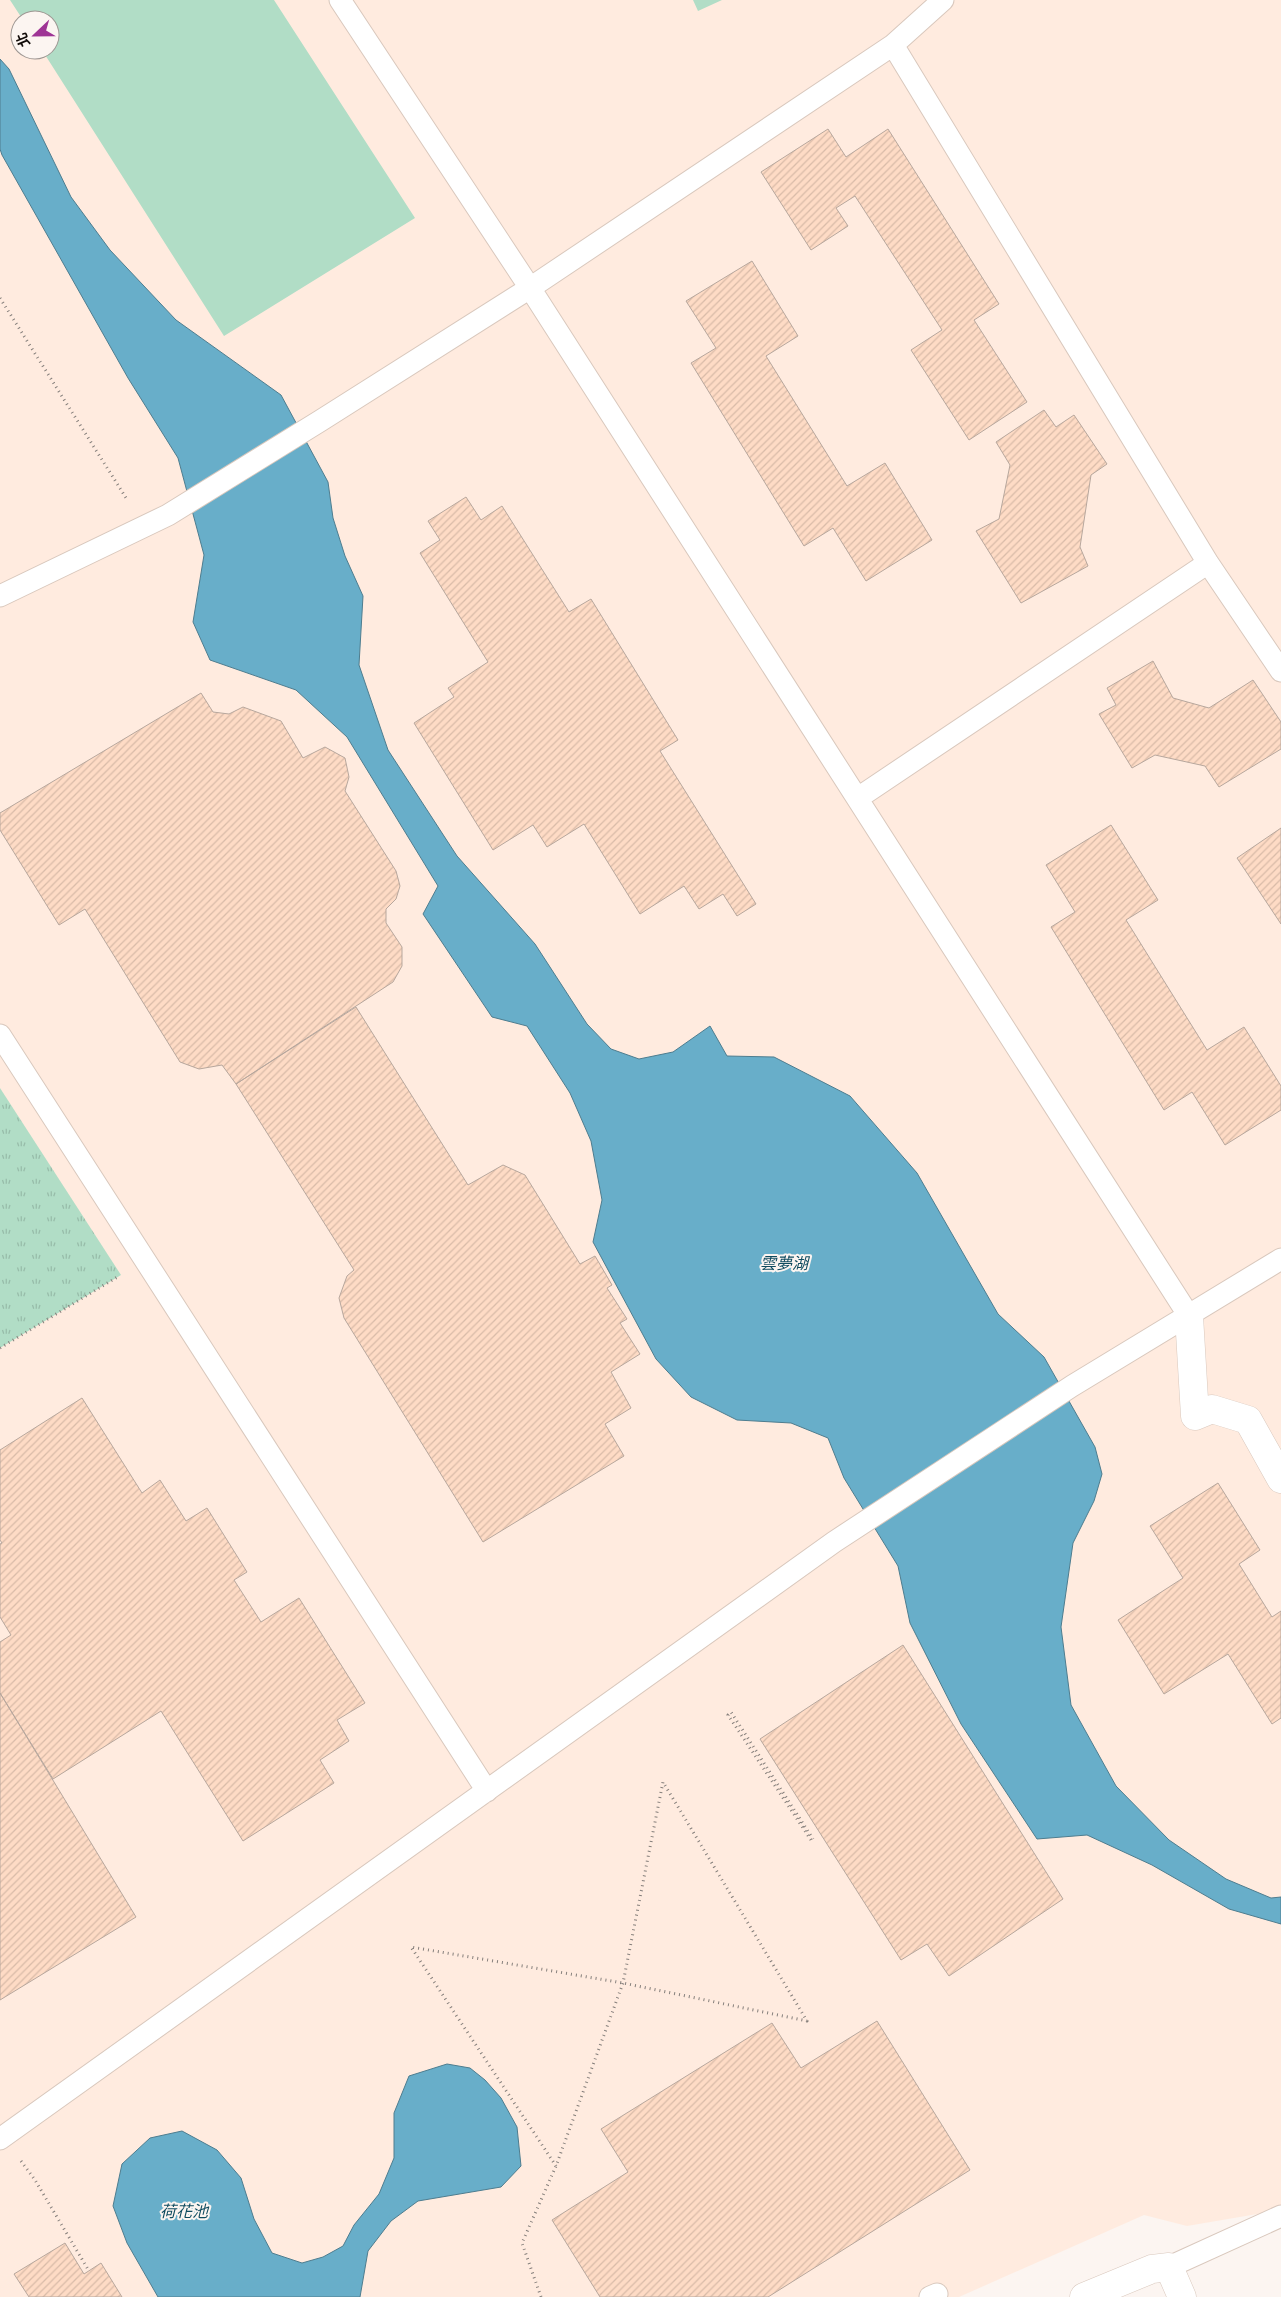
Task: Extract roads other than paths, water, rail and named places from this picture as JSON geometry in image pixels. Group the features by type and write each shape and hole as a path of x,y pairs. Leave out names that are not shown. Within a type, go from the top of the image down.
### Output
{"street":[{"path":"1189,1316 1196,1416 1212,1409 1248,1420 1281,1479"},
{"path":"1084,2297 1160,2268 1182,2297"}],"lane":[{"path":"340,0 530,288 1189,1316"},
{"path":"0,596 168,515 320,421 530,288 893,45 943,0"},
{"path":"893,45 1208,563 1281,672"},
{"path":"858,798 1208,563"},
{"path":"0,1035 487,1791"},
{"path":"2,2138 834,1542 1072,1386 1281,1259"},
{"path":"1160,2268 1281,2216"}],"water":[{"name":"雲夢湖","path":"0,59 9,69 71,197 110,250 176,320 281,395 328,482 333,518 345,556 363,596 359,665 388,750 457,856 535,944 587,1024 611,1049 639,1059 673,1052 710,1026 727,1056 774,1057 850,1096 917,1173 998,1314 1044,1357 1095,1447 1102,1474 1094,1501 1073,1543 1061,1627 1071,1705 1116,1786 1169,1840 1226,1879 1271,1898 1281,1897 1281,1924 1229,1909 1152,1865 1087,1835 1037,1839 961,1724 910,1623 898,1566 844,1478 828,1438 791,1423 737,1420 691,1397 656,1359 593,1242 602,1200 591,1141 570,1093 527,1026 492,1017 423,914 438,886 347,737 296,690 210,660 193,622 204,555 178,458 128,378 2,155 0,149"},
{"name":"荷花池","path":"447,2064 470,2068 485,2080 501,2098 517,2127 521,2166 501,2187 418,2201 391,2221 368,2251 360,2297 158,2297 127,2243 113,2206 122,2164 150,2138 182,2131 217,2150 241,2178 254,2219 272,2253 302,2263 323,2257 343,2246 354,2225 379,2194 394,2158 394,2113 409,2076"}]}
